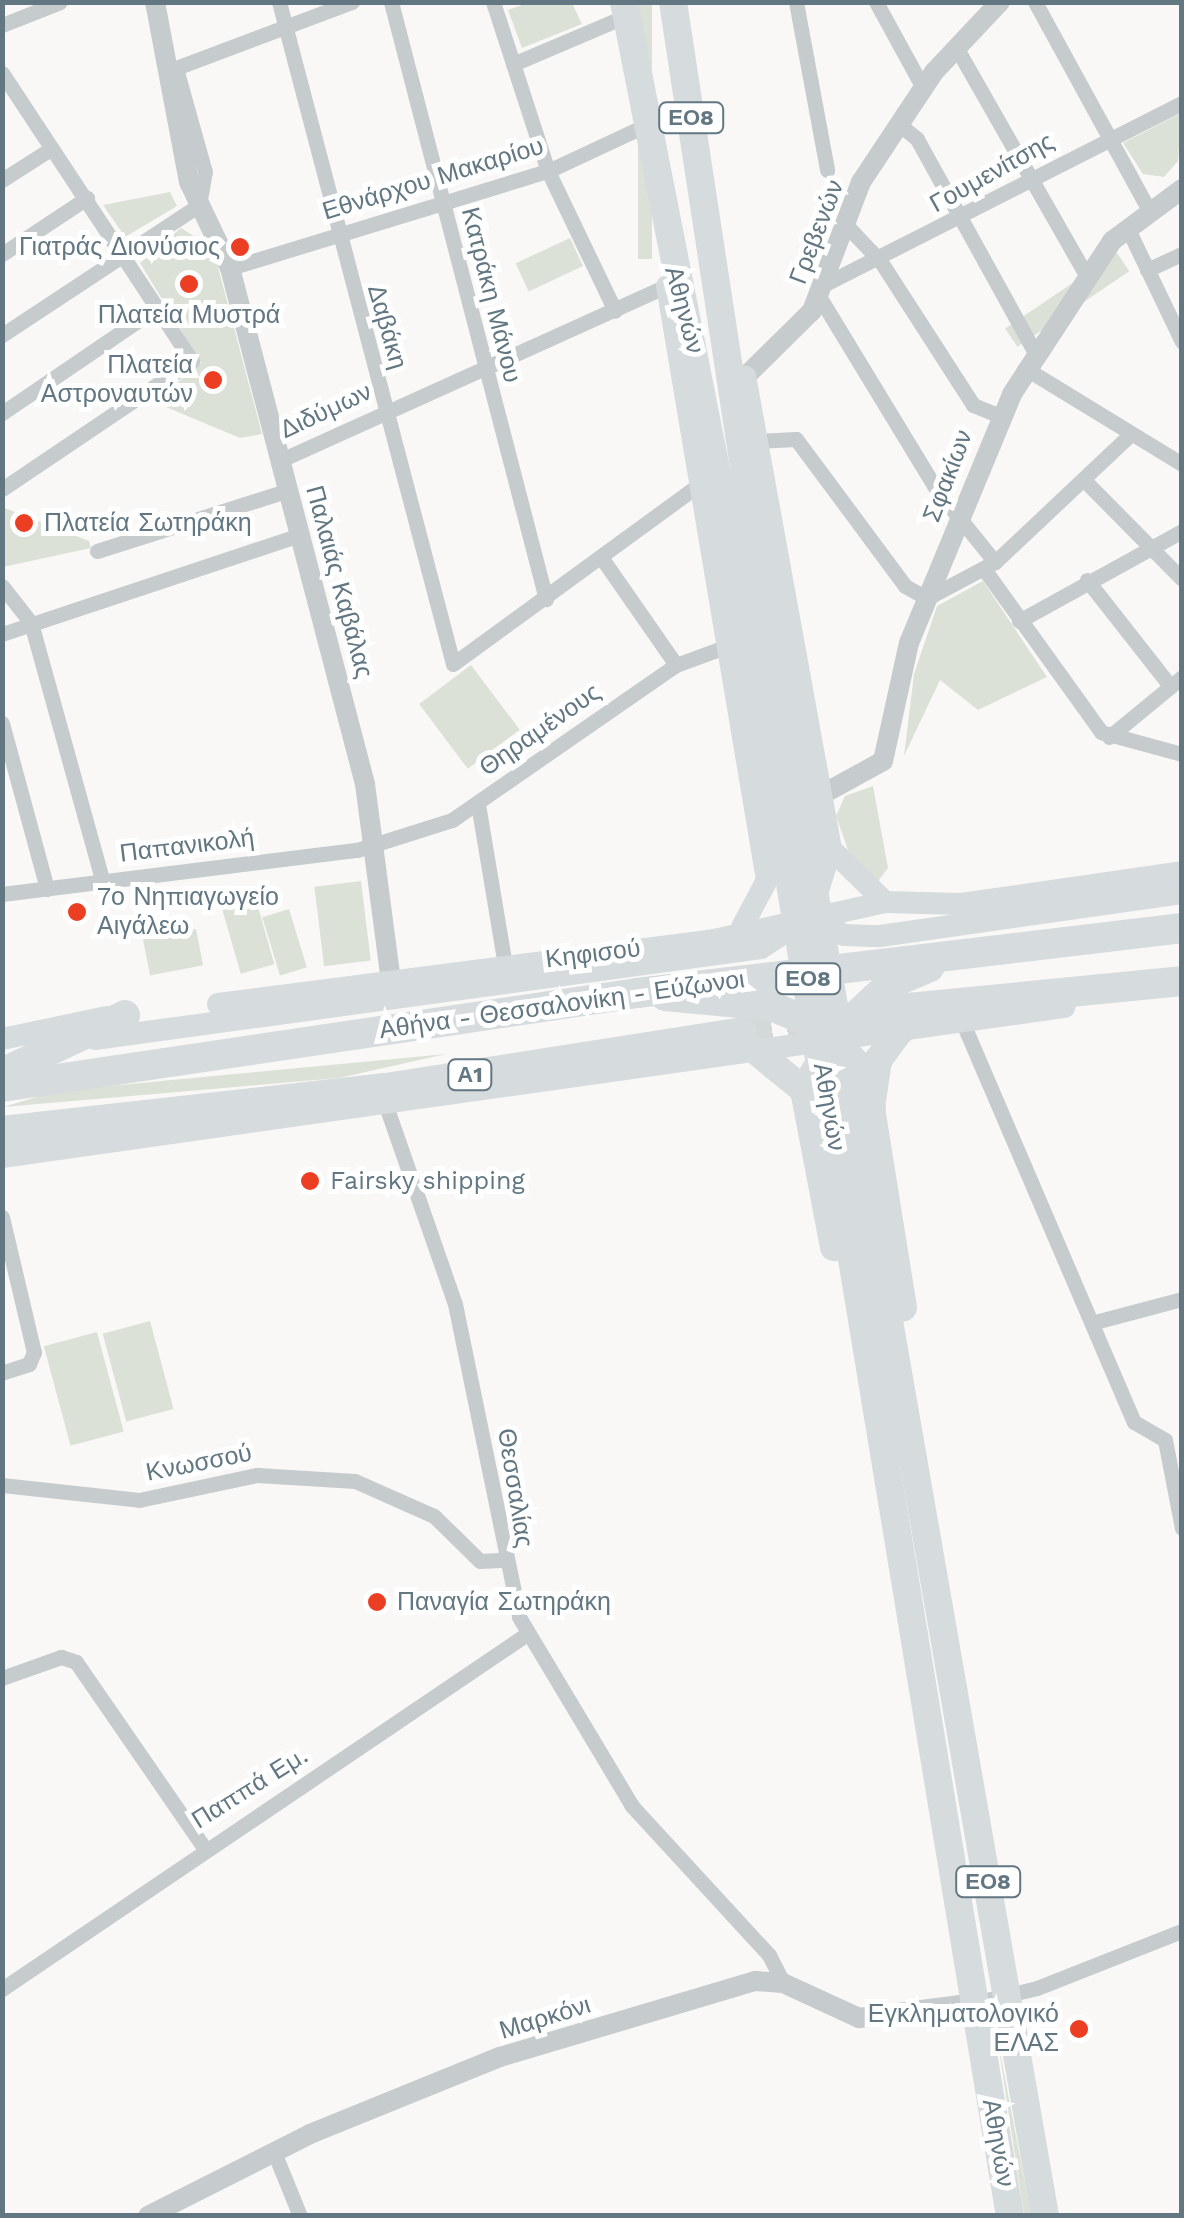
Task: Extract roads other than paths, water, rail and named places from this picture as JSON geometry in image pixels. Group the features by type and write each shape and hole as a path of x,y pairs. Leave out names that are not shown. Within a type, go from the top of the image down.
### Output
{"highway":[{"name":"Αθηνών","path":"678,5 711,233 749,646"},
{"name":"Αθηνών","path":"625,9 662,227 695,346 874,1309 967,1769 1044,2216"},
{"path":"662,227 666,286"},
{"path":"711,233 746,377"},
{"name":"Αθήνα - Θεσσαλονίκη - Εύζωνοι","path":"2,1087 637,994 1182,928"},
{"path":"804,1090 833,1038 898,1010 975,951"},
{"path":"898,1010 1182,980"},
{"path":"637,994 771,1006 833,1038 866,1082 958,1637 967,1769"},
{"path":"872,1108 878,1060 898,1010"},
{"path":"2,1073 125,1015"},
{"path":"749,1042 804,1090 902,1645 937,1778"},
{"name":"Αθήνα - Θεσσαλονίκη - Εύζωνοι","path":"2,1132 749,1042"},
{"path":"2,1132 184,1132"},
{"name":"Αθηνών","path":"874,1309 937,1778 1010,2216"}],"main road":[{"name":"Αθηνών","path":"666,286 697,486 749,646 766,870"},
{"path":"2,1095 57,1057 116,1033 761,948 810,916 831,849 746,377"},
{"path":"831,849 885,902"},
{"path":"766,870 810,916 857,938 1182,893"},
{"path":"742,927 763,900 766,870"},
{"name":"Κηφισού","path":"2,1039 125,1015 714,940 742,927 885,902 961,904 1182,872"},
{"path":"2,1157 385,1103 749,1042 833,1038 898,1010 962,1020 1182,994"}],"street":[{"path":"2,25 60,2"},
{"name":"Παλαιάς Καβάλας","path":"155,2 199,205 230,268 302,534 377,842 391,981"},
{"name":"Δαβάκη","path":"279,2 335,236 453,664 546,598"},
{"path":"172,70 352,2"},
{"name":"Κατράκη Μάνου","path":"391,2 546,598"},
{"path":"494,2 548,171 615,310"},
{"path":"796,2 827,170"},
{"path":"876,2 923,88"},
{"name":"Γρεβενών","path":"746,377 822,291 861,182 923,88 1000,2"},
{"path":"1035,2 1149,210"},
{"path":"513,64 625,9"},
{"path":"956,47 1034,177 1087,277"},
{"path":"2,72 9,96 87,198 192,360 2,489"},
{"name":"Γουμενίτσης","path":"822,291 1182,103"},
{"name":"Εθνάρχου Μακαρίου","path":"230,268 548,171 646,125"},
{"path":"900,125 917,139 1032,363 1131,434 1182,464"},
{"path":"2,180 52,148"},
{"name":"Σφακίων","path":"823,794 882,762 927,598 1000,416 1087,277 1127,227 1178,191"},
{"path":"2,254 87,198"},
{"path":"2,334 199,205"},
{"path":"847,226 881,262 973,405 1000,416"},
{"path":"1127,227 1182,342"},
{"path":"1148,270 1182,254"},
{"name":"Διδύμων","path":"282,460 666,286"},
{"path":"822,291 961,516 1019,621 1109,736 1182,754"},
{"path":"2,412 158,307"},
{"path":"757,441 796,439 905,586 927,598 989,566 1131,434"},
{"path":"1084,480 1182,579"},
{"path":"546,598 697,486"},
{"path":"98,551 289,490"},
{"path":"1019,621 1182,530"},
{"path":"2,634 302,534"},
{"path":"601,557 676,666"},
{"path":"1087,580 1176,681 1109,736"},
{"path":"2,586 31,623 103,882"},
{"name":"Θηραμένους","path":"377,842 478,804 676,666 749,646"},
{"path":"2,723 48,888"},
{"path":"478,804 505,964"},
{"name":"Παπανικολή","path":"2,894 377,842"},
{"path":"962,1020 1095,1322 1134,1422 1165,1440 1182,1528"},
{"name":"Θεσσαλίας","path":"385,1103 455,1304 500,1560 527,1634 632,1806 761,1946 783,1983"},
{"path":"2,1217 34,1352 29,1364 2,1373"},
{"path":"1095,1322 1182,1299"},
{"name":"Κνωσσού","path":"2,1485 138,1500 256,1475 355,1482 434,1516 480,1560 500,1560"},
{"name":"Παππά Εμ.","path":"2,1989 203,1846 527,1634"},
{"path":"2,1678 61,1657 76,1662 203,1846"},
{"path":"783,1983 859,2018 1007,1996 1182,1932"},
{"name":"Μαρκόνι","path":"148,2216 172,2210 274,2152 500,2057 756,1981 783,1983"},
{"path":"274,2152 300,2216"}],"tunnel":[{"path":"742,1032 818,1021"}],"place":[{"name":"Γιατράς Διονύσιος","path":"240,247"},
{"name":"Πλατεία Μυστρά","path":"189,284"},
{"name":"Πλατεία Αστροναυτών","path":"213,380"},
{"name":"Πλατεία Σωτηράκη","path":"24,523"},
{"name":"7ο Νηπιαγωγείο Αιγάλεω","path":"77,912"},
{"name":"Fairsky shipping","path":"310,1181"},
{"name":"Παναγία Σωτηράκη","path":"377,1602"},
{"name":"Εγκληματολογικό ΕΛΑΣ","path":"1079,2029"}]}
